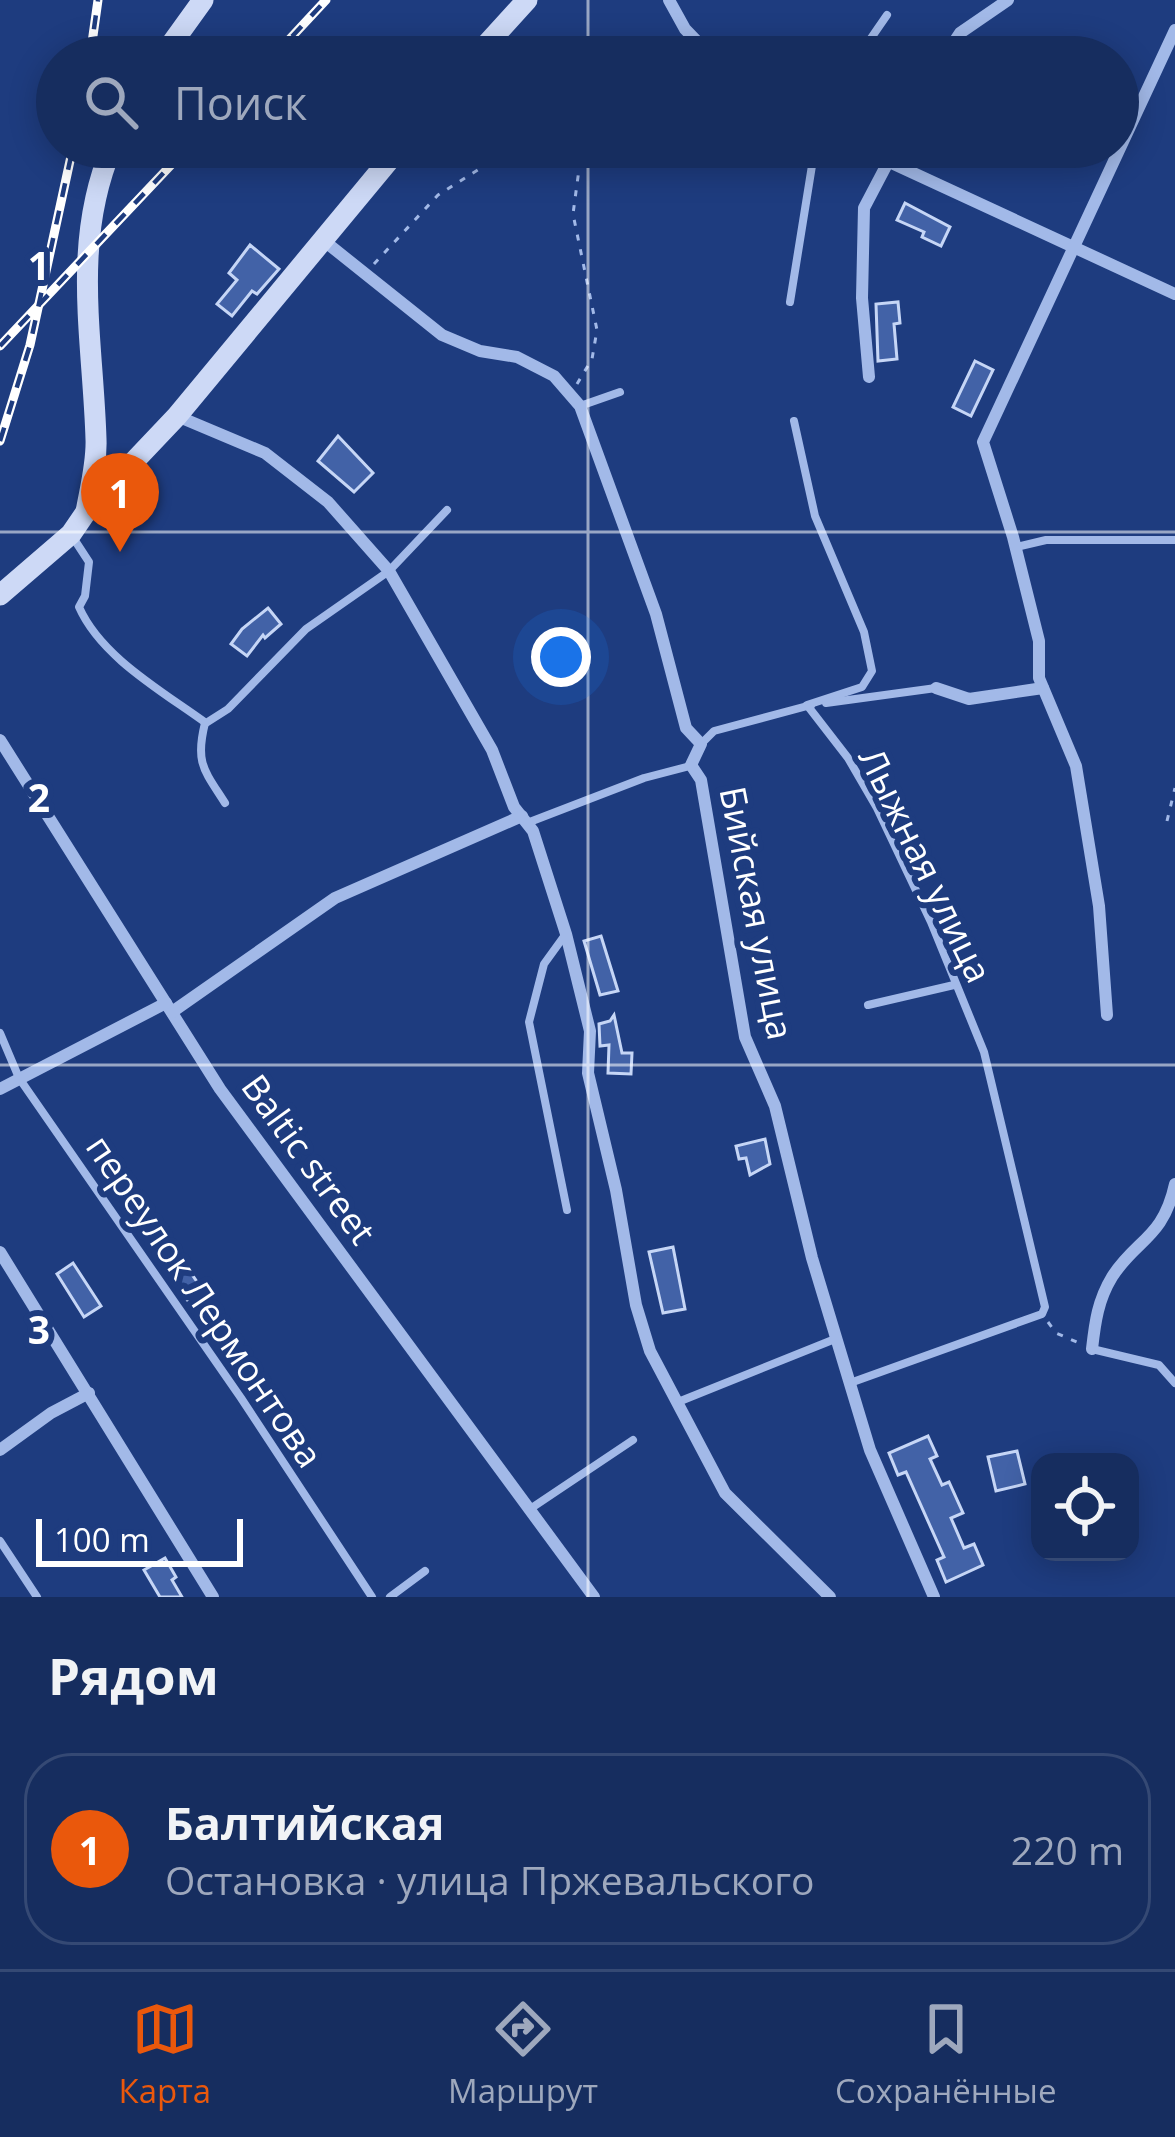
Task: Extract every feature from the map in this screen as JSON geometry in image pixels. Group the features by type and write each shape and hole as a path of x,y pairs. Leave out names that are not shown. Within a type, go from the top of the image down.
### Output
{"main road":[{"path":"177,36 203,0"},
{"path":"494,36 527,0"},
{"path":"86,512 96,442 89,378 88,230 106,168"},
{"path":"0,595 71,534 177,416 382,168"}],"street":[{"path":"669,0 692,36"},
{"path":"959,36 1008,0"},
{"path":"1139,107 1175,30"},
{"path":"869,376 862,298 864,208 886,168"},
{"path":"900,168 1175,294"},
{"path":"1107,1015 1099,906 1076,766 1039,678 1039,641 983,442 1110,168"},
{"name":"Бийская улица","path":"322,240 442,335 480,351 518,357 554,376 580,406 656,614 686,728 701,744 691,765 701,780 746,1036 775,1106 836,1339 870,1450 934,1597"},
{"path":"177,416 265,453 328,502 389,571 492,750 533,831 566,934 590,1031 588,1073 616,1190 636,1305 650,1351 725,1493 830,1597"},
{"path":"936,688 969,699 1043,688"},
{"name":"Baltic street","path":"0,740 220,1089 594,1597"},
{"path":"0,1089 169,1008 335,898 524,820"},
{"path":"1092,1349 1096,1309 1114,1273 1154,1234 1175,1184"},
{"path":"0,1252 213,1597"},
{"path":"0,1450 51,1413 89,1393"}],"lane":[{"path":"872,36 887,15"},
{"path":"790,302 812,168"},
{"path":"580,406 620,392"},
{"path":"701,744 714,731 862,686 872,671 864,632 815,516 794,421"},
{"path":"226,803 201,765 199,750 206,723 228,709 306,629 389,571 447,511"},
{"path":"71,534 89,562 86,596 79,607 88,628 206,723"},
{"path":"1016,547 1046,540 1175,540"},
{"path":"807,705 936,688"},
{"name":"Лыжная улица","path":"807,705 848,758 877,808 931,922 983,1052 1045,1307 1042,1314"},
{"path":"524,820 691,765"},
{"path":"566,934 544,964 529,1022 567,1210"},
{"path":"868,1005 954,986"},
{"name":"переулок Лермонтова","path":"0,1033 20,1078 372,1597"},
{"path":"850,1383 1042,1314"},
{"path":"678,1402 836,1339"},
{"path":"1092,1349 1159,1365 1175,1383"},
{"path":"529,1509 633,1440"},
{"path":"0,1540 37,1597"},
{"path":"390,1597 425,1571"}],"path":[{"path":"365,274 437,195 480,168"},
{"path":"570,395 592,359 596,330 573,214 579,168"},
{"path":"1167,821 1175,788"},
{"path":"1042,1314 1056,1333 1092,1349"}],"building":[{"path":"905,203 950,227 941,246 897,220"},
{"path":"250,245 279,269 232,316 217,304 237,280 229,273"},
{"path":"898,302 900,323 894,324 897,359 878,361 876,304"},
{"path":"975,361 993,370 971,416 953,407"},
{"path":"338,436 373,473 354,492 318,461"},
{"path":"268,608 281,624 265,638 263,635 247,656 231,644"},
{"path":"601,936 618,991 600,995 584,941"},
{"path":"614,1015 622,1053 632,1053 631,1074 608,1073 609,1045 600,1046 599,1024"},
{"path":"765,1139 770,1164 750,1175 746,1158 739,1159 736,1146"},
{"path":"673,1247 685,1309 663,1313 649,1252"},
{"path":"180,1257 215,1308 200,1318 165,1268"},
{"path":"73,1263 101,1306 84,1317 57,1274"},
{"path":"928,1436 937,1456 930,1459 942,1485 949,1482 963,1513 951,1518 964,1548 974,1544 983,1565 946,1582 937,1560 944,1557 906,1472 898,1475 889,1453"},
{"path":"1017,1451 1025,1484 996,1491 988,1457"},
{"path":"165,1558 182,1597 160,1597 144,1570"}],"railway":[{"path":"93,36 98,0"},
{"path":"293,36 326,0"},
{"path":"0,441 30,345 68,168"},
{"path":"0,346 168,168"}],"place":[{"name":"Балтийская","path":"120,552"}]}
